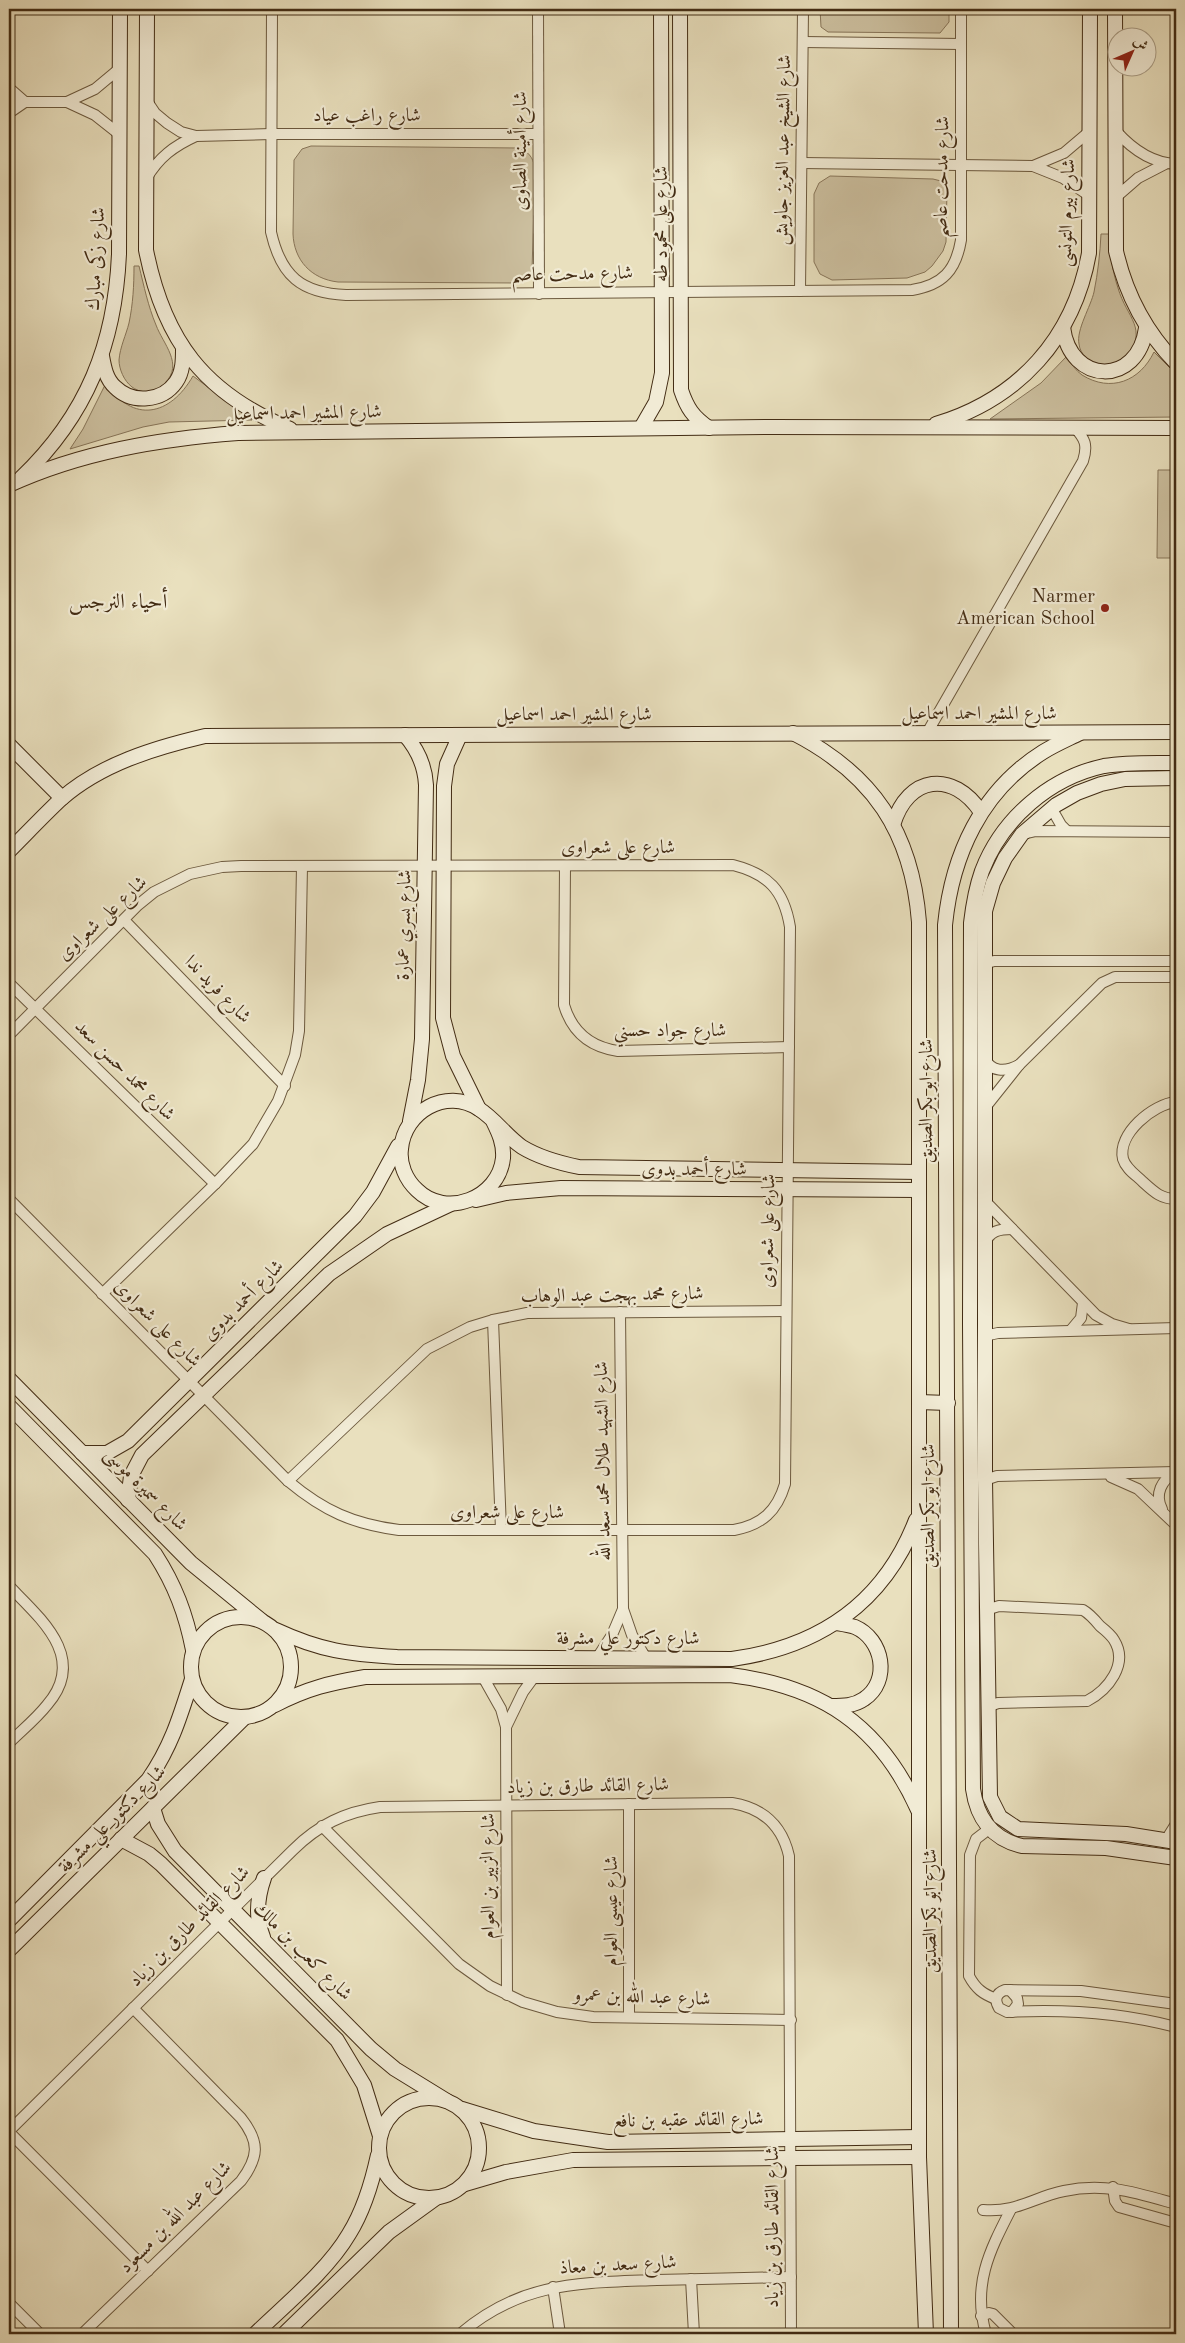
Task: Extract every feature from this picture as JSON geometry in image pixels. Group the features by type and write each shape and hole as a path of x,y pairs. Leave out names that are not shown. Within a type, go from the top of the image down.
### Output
{"street":[{"name":"شارع زكى مبارك","path":"13,483 47,451 68,424 89,387 102,355 112,322 117,288 120,9"},
{"path":"147,9 146,250 153,285 166,318 183,349 206,376 232,399 262,418 295,431"},
{"name":"شارع مدحت عاصم","path":"272,9 270,232 276,253 287,272 304,286 324,294 346,295 912,290 925,288 939,281 951,270 958,256 962,240 961,9"},
{"name":"شارع أمينة الصاوى","path":"538,9 539,294"},
{"name":"شارع على محمود طه","path":"640,428 656,402 661,387 661,9"},
{"name":"شارع على محمود طه","path":"680,9 681,390 685,404 693,417 709,428"},
{"name":"شارع الشيخ عبد العزيز جاويش","path":"800,291 803,9"},
{"name":"شارع بيرم التونسى","path":"923,427 979,407 1004,392 1027,373 1047,351 1075,304 1084,281 1089,253 1090,9"},
{"path":"1114,9 1116,252 1122,278 1146,328 1176,363"},
{"path":"803,42 961,44"},
{"path":"67,102 95,88 119,69"},
{"path":"9,88 25,102"},
{"name":"شارع راغب عياد","path":"146,100 155,113 167,124 181,132 196,136 271,134 538,134"},
{"path":"9,102 67,102 95,115 119,134"},
{"path":"9,113 25,102"},
{"path":"1033,166 1064,153 1090,130"},
{"path":"1116,131 1138,151 1164,164 1176,164"},
{"name":"شارع راغب عياد","path":"146,180 154,165 166,153 180,143 196,136"},
{"path":"802,163 1033,166 1063,178 1090,196"},
{"path":"1115,198 1138,178 1164,164"},
{"path":"1063,327 1064,342 1072,355 1083,365 1097,371 1112,371 1126,366 1137,356 1144,343 1146,328"},
{"path":"102,355 105,372 114,387 129,397 146,399 163,394 176,382 183,366 183,349"},
{"name":"شارع المشير احمد اسماعيل","path":"13,483 70,462 134,446 238,432 640,428 1176,428"},
{"path":"927,733 1083,461 1087,448 1084,437 1075,428"},
{"name":"شارع المشير احمد اسماعيل","path":"9,851 62,798 98,774 153,750 204,736 1176,732"},
{"name":"شارع ابو بكر الصديق","path":"793,733 818,746 840,761 867,787 894,824 912,872 917,897 919,922 919,2157 926,2334"},
{"name":"شارع ابو بكر الصديق","path":"951,2334 945,925 948,895 955,866 966,838 981,812 1009,779 1042,753 1080,733"},
{"name":"شارع يسري عمارة","path":"405,734 418,752 425,774 422,1039 418,1080 410,1121"},
{"name":"شارع يسري عمارة","path":"460,735 450,754 444,775 444,1018 453,1056 479,1109"},
{"path":"9,746 62,798"},
{"path":"1176,763 1128,763 1104,766 1081,773 1059,783 1038,796 1005,830 992,850 982,872 972,914 978,1056 978,1242 984,1330 987,1707 990,1797 993,1808 1008,1824 1029,1831 1126,1834 1171,1841 1176,1824"},
{"path":"1176,778 1125,778 1077,793 1056,805 1022,834 1005,858 993,883 985,911 984,964 978,1056 984,1109 984,1200 970,1324 973,1788 975,1803 980,1817 989,1830 1010,1843 1022,1846 1106,1848 1176,1858"},
{"path":"894,824 898,808 909,794 924,786 941,784 958,788 972,798 981,812"},
{"path":"1056,805 1053,811 1056,818 1067,831"},
{"path":"1022,834 1036,831 1176,832"},
{"path":"102,1294 215,1184 253,1144 267,1123 285,1086 295,1055 299,1031 302,866"},
{"name":"شارع جواد حسني","path":"565,866 564,1005 571,1022 583,1037 593,1044 618,1051 788,1047"},
{"name":"شارع على شعراوى","path":"9,1035 154,892 190,874 222,867 733,866 750,870 766,879 783,900 787,909 790,927 785,1484 781,1498 773,1511 762,1521 748,1528 734,1530 399,1530 368,1526 339,1516 319,1505 288,1482 9,1199"},
{"name":"شارع فريد ندا","path":"124,920 285,1086"},
{"path":"984,964 994,961 1176,961"},
{"path":"984,1109 1019,1065 1107,979 1115,977 1176,977"},
{"name":"شارع محمد حسن سعد","path":"9,983 215,1184"},
{"path":"978,1056 999,1071 1010,1070 1019,1065"},
{"path":"442,1101 461,1102 479,1109 493,1122 502,1138 503,1157 498,1176 486,1191 470,1201 452,1204 433,1201 417,1190 405,1175 400,1157 402,1138 410,1121 424,1108 442,1101"},
{"path":"1176,1102 1159,1106 1150,1112 1129,1133 1122,1150 1128,1168 1155,1194 1166,1199 1176,1199"},
{"name":"شارع أحمد بدوى","path":"493,1122 507,1135 532,1152 560,1164 579,1167 919,1172"},
{"name":"شارع أحمد بدوى","path":"82,1453 101,1454 118,1448 189,1381 355,1216 389,1166 402,1138"},
{"name":"شارع أحمد بدوى","path":"470,1201 506,1193 560,1188 919,1190"},
{"path":"984,1200 1096,1315 1112,1324 1129,1329"},
{"name":"شارع أحمد بدوى","path":"128,1500 131,1476 142,1455 330,1274 348,1259 394,1230 452,1204"},
{"path":"978,1242 992,1232 1012,1229"},
{"path":"1071,1330 1081,1318 1083,1303"},
{"name":"شارع محمد بهجت عبد الوهاب","path":"288,1482 427,1349 448,1337 493,1320 527,1313 786,1311"},
{"name":"شارع الشهيد طلال محمد سعد الله","path":"620,1312 623,1609 632,1635 646,1658"},
{"path":"493,1320 502,1530"},
{"path":"970,1324 998,1333 1176,1328"},
{"name":"شارع سميرة موسى","path":"9,1379 191,1563 262,1621"},
{"path":"919,1402 948,1403"},
{"name":"شارع سميرة موسى","path":"9,1406 155,1554 170,1576 181,1600 193,1650"},
{"path":"9,1420 27,1424"},
{"path":"985,1480 997,1476 1175,1472"},
{"path":"1165,1514 1160,1504 1161,1485 1166,1477 1175,1472"},
{"path":"1105,1475 1138,1489 1176,1525"},
{"name":"شارع دكتور علي مشرفة","path":"276,1630 322,1649 348,1654 397,1657 732,1658 760,1655 786,1648 812,1637 836,1623 858,1606 889,1571 908,1538 918,1512"},
{"path":"9,1586 54,1635 59,1646 62,1665 59,1684 54,1695 47,1705 9,1743"},
{"path":"986,1610 999,1606 1083,1610 1114,1639 1119,1660 1116,1676 1094,1697 1087,1701 998,1703 987,1707"},
{"name":"شارع الشهيد طلال محمد سعد الله","path":"597,1658 612,1635 623,1609"},
{"path":"246,1616 262,1621 276,1630 286,1643 291,1659 291,1676 286,1692 275,1704 261,1714 245,1718 227,1716 212,1708 199,1695 192,1679 191,1660 193,1650 201,1635 214,1624 229,1618 246,1616"},
{"path":"831,1706 849,1706 865,1699 877,1686 882,1669 879,1651 870,1636 854,1627 836,1623"},
{"path":"564,1658 565,1677"},
{"name":"شارع دكتور علي مشرفة","path":"275,1704 299,1692 322,1684 365,1677 730,1675 765,1679 791,1687 831,1706 860,1727 885,1753 906,1783 920,1816"},
{"name":"شارع الزبير بن العوام","path":"484,1677 501,1709 506,1727 507,1995"},
{"name":"شارع الزبير بن العوام","path":"506,1727 518,1700 534,1677"},
{"name":"شارع دكتور علي مشرفة","path":"9,1920 148,1780 163,1758 175,1734 192,1679"},
{"name":"شارع دكتور علي مشرفة","path":"9,1950 245,1718"},
{"name":"شارع القائد طارق بن زياد","path":"9,2131 306,1837 322,1826 350,1813 380,1807 732,1803 746,1805 765,1815 780,1830 790,1856 790,2334"},
{"name":"شارع عيسى العوام","path":"629,1804 629,2017"},
{"name":"شارع كعب بن مالك","path":"153,1808 158,1824 170,1845 372,2049 395,2069 447,2101"},
{"name":"شارع عبد الله بن عمرو","path":"322,1826 459,1964 490,1986 507,1995 539,2007 575,2015 790,2020"},
{"path":"989,1830 976,1839 970,1855 969,1976 975,1987 983,1994 996,2000 1002,2011 1079,2013 1122,2017 1176,2027"},
{"name":"شارع كعب بن مالك","path":"121,1839 136,1846 161,1864 337,2040 364,2086 380,2136"},
{"path":"264,1878 258,1905 259,1923 264,1940"},
{"path":"920,1903 949,1901"},
{"path":"996,2000 1001,1992 1010,1990 1081,1991 1176,2004"},
{"path":"1010,1990 1015,1993 1018,2004 1012,2012"},
{"name":"شارع عبد الله بن مسعود","path":"82,2334 240,2181 252,2167 256,2148 252,2132 242,2118 132,2008"},
{"path":"255,2334 332,2258 349,2235 363,2208 379,2152 380,2136 387,2120 399,2108 413,2100 430,2098 447,2101 462,2109 472,2122 479,2138 480,2154 475,2171 465,2184 452,2194 436,2198 420,2198 404,2192 392,2182 383,2168 379,2152"},
{"name":"شارع القائد عقبه بن نافع","path":"462,2109 534,2131 608,2142 919,2137"},
{"path":"9,2131 148,2271"},
{"name":"شارع القائد عقبه بن نافع","path":"465,2184 506,2172 573,2160 919,2157"},
{"path":"983,2210 999,2212 1012,2210 1064,2191 1086,2187 1113,2187 1176,2204"},
{"path":"1113,2187 1115,2201 1119,2207 1176,2223"},
{"path":"284,2334 389,2232 436,2198"},
{"path":"986,2334 981,2316 983,2271 993,2245 1012,2210"},
{"name":"شارع سعد بن معاذ","path":"460,2334 487,2314 506,2304 553,2287 588,2282 791,2277"},
{"path":"692,2279 694,2334"},
{"path":"553,2287 560,2334"},
{"path":"9,2303 40,2334"},
{"path":"981,2316 989,2313 993,2314 1013,2334"}],"shaded area":[{"path":"820,9 949,9 949,22 940,33 828,32 821,27"},
{"path":"311,146 518,148 525,151 533,161 535,168 532,271 526,280 515,283 338,282 320,277 306,267 301,260 294,243 293,234 294,160 302,149"},
{"path":"830,176 933,179 941,181 947,188 946,242 943,251 932,266 925,272 907,278 832,280 820,274 814,262 814,194 819,183"},
{"path":"1101,234 1109,234 1116,281 1122,299 1134,323 1136,339 1133,349 1126,360 1098,367 1083,355 1079,338 1094,292"},
{"path":"134,266 139,266 153,318 172,361 173,369 170,376 160,389 154,392 144,392 132,387 124,378 119,363 129,323"},
{"path":"1154,352 1176,374 1176,417 990,419 1041,383 1066,357 1082,375 1104,383 1114,383 1133,377 1148,362"},
{"path":"193,376 252,420 169,422 143,427 70,449 83,429 106,383 128,405 139,409 151,410 162,407 174,400"},
{"path":"1158,470 1176,470 1176,558 1157,558"}],"place":[{"name":"Narmer American School","path":"1105,608"}],"district":[{"name":"أحياء النرجس","path":"118,602"}]}
